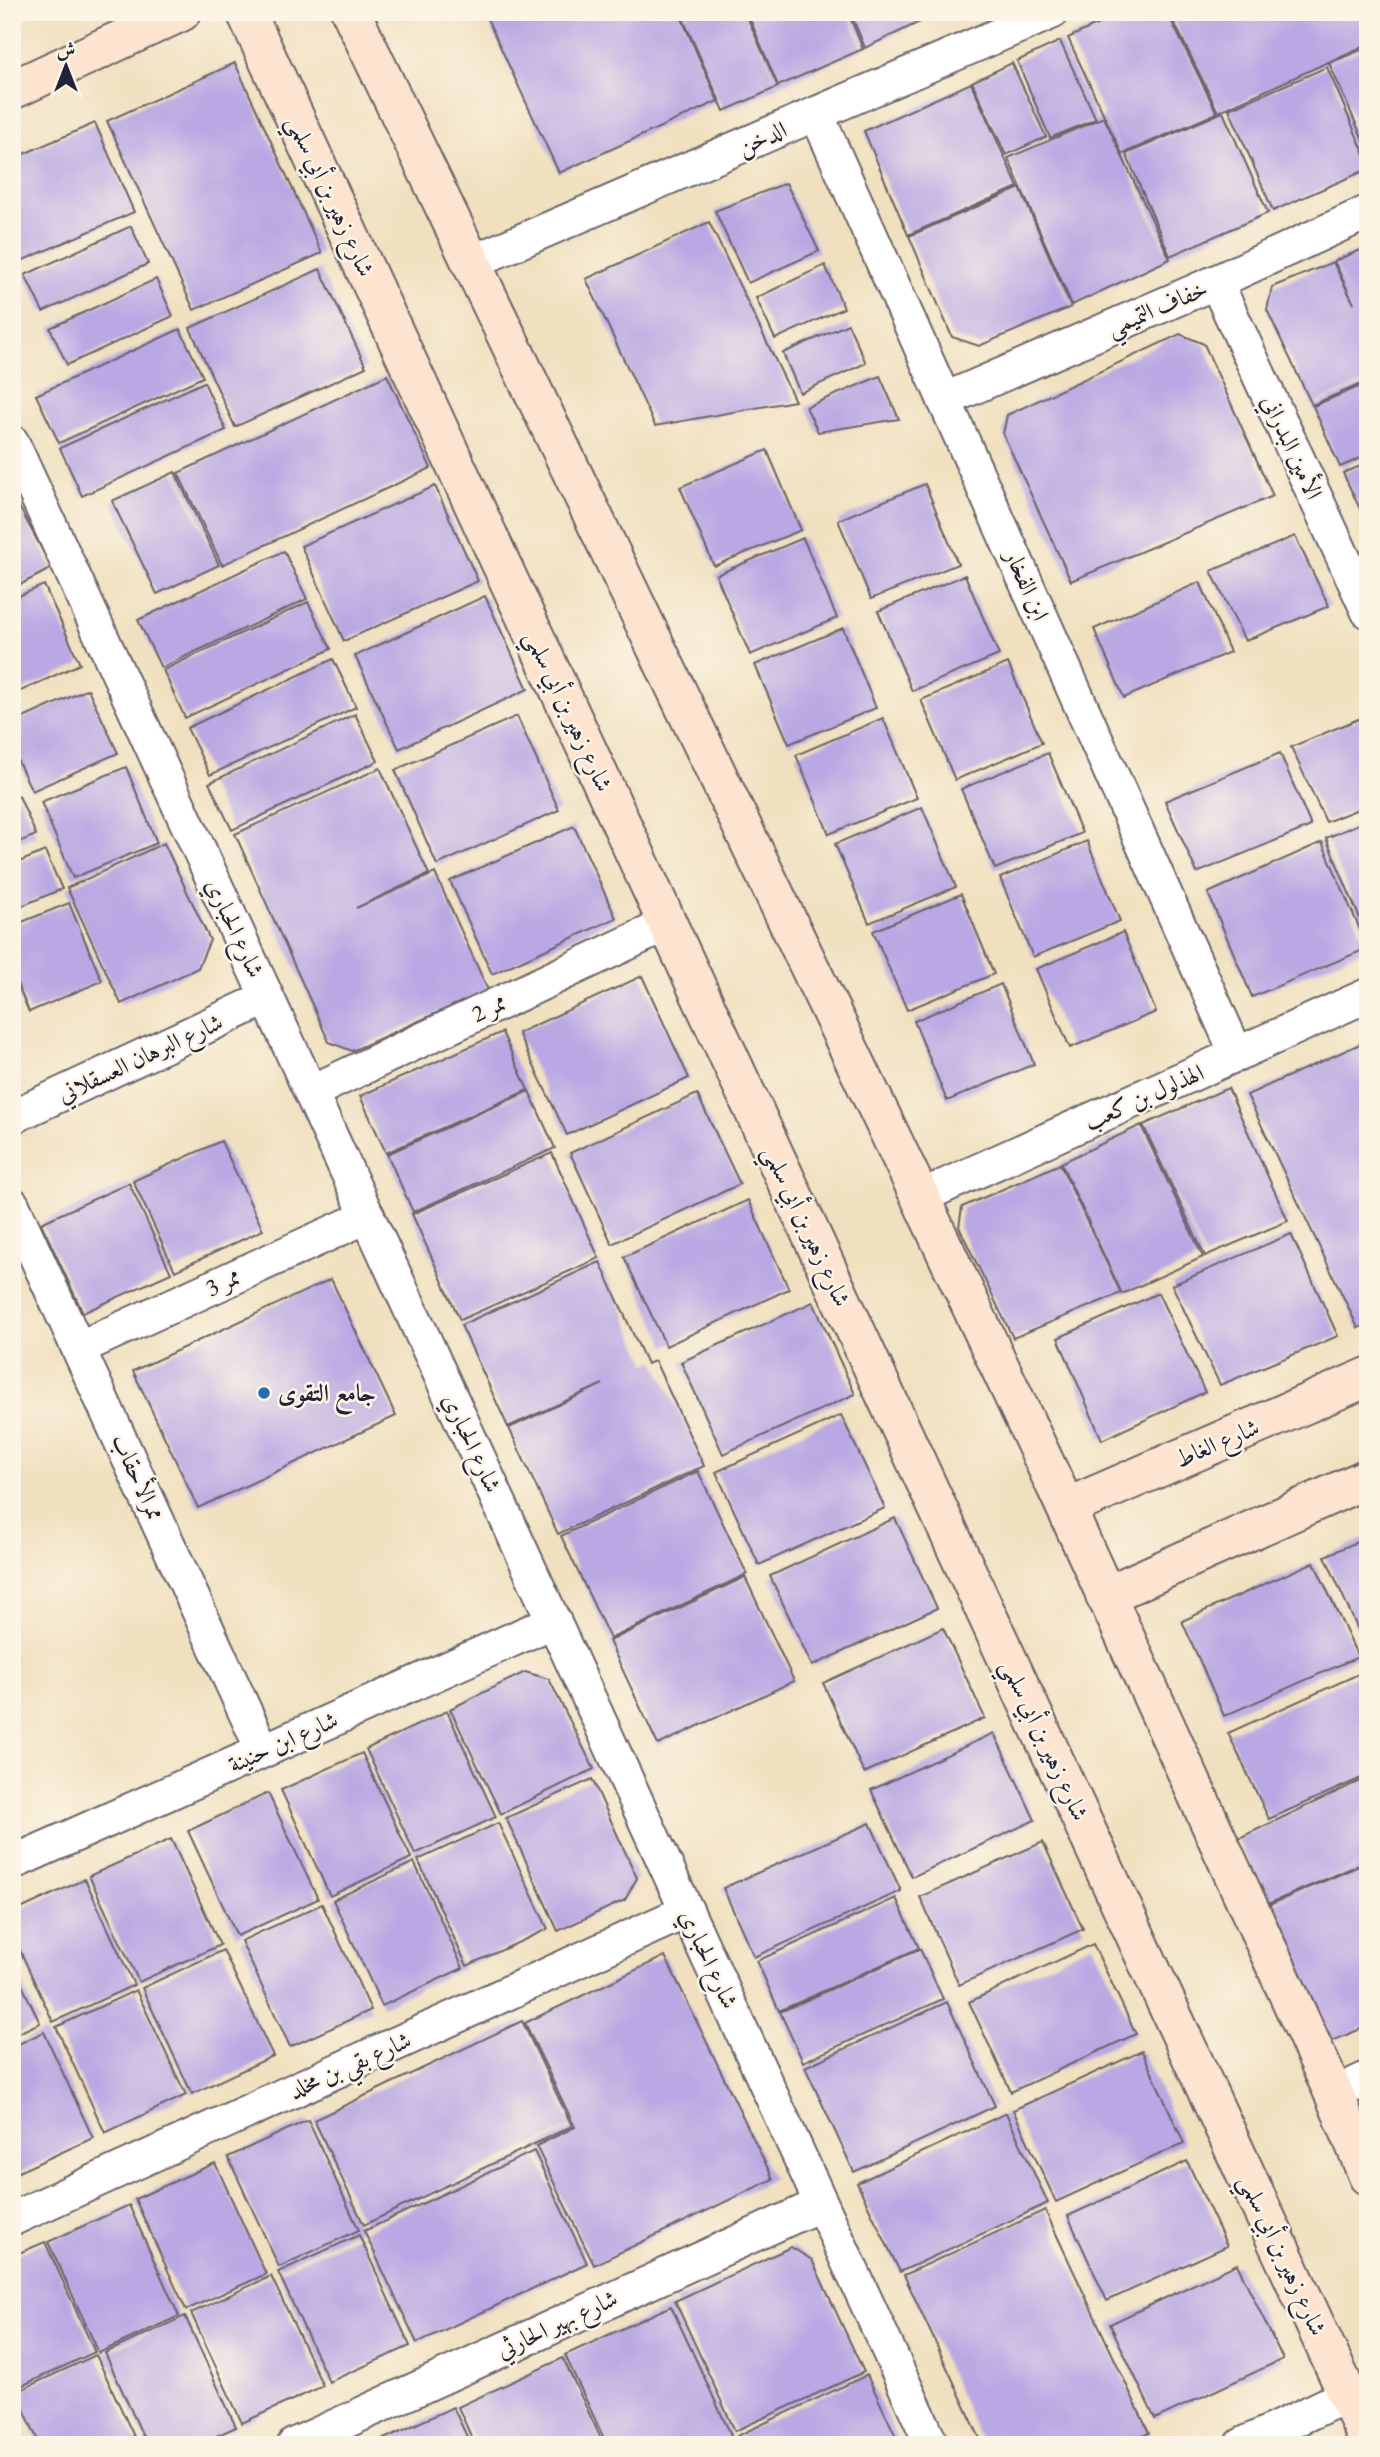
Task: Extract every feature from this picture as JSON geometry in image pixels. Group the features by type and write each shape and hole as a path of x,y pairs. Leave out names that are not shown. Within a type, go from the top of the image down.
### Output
{"street":[{"path":"12,90 181,12"},
{"name":"شارع زهير بن أبي سلمي","path":"246,12 1368,2440"},
{"path":"351,12 1066,1508 1334,2094 1368,2176"},
{"name":"الدخن","path":"471,262 1052,12"},
{"name":"ابن الفخار","path":"817,115 1237,1055"},
{"name":"خفاف التميمي","path":"944,400 1216,282 1368,212"},
{"name":"الأمين البدراني","path":"1216,282 1368,611"},
{"name":"شارع الحباري","path":"13,444 932,2445"},
{"name":"ممر 2","path":"311,1093 668,924"},
{"name":"الهذلول بن كعب","path":"920,1198 1368,995"},
{"name":"شارع البرهان العسقلاني","path":"12,1117 267,998"},
{"name":"ممرالأحقاب","path":"12,1203 263,1751"},
{"name":"ممر 3","path":"79,1348 368,1216"},
{"name":"شارع الغاط","path":"1066,1508 1368,1377"},
{"path":"1105,1596 1368,1478"},
{"name":"شارع ابن حنينة","path":"12,1863 554,1621"},
{"name":"شارع بقي بن مخلد","path":"12,2219 687,1911"},
{"path":"1334,2094 1368,2078"},
{"name":"شارع بهير الحارثي","path":"294,2445 821,2204"},
{"path":"1242,2445 1347,2395"}],"building":[{"path":"484,12 679,12 718,101 559,173"},
{"path":"680,12 745,12 778,87 724,111"},
{"path":"747,12 848,12 863,49 778,86"},
{"path":"850,12 941,12 865,48"},
{"path":"1124,12 1167,12 1217,113 1122,154 1068,38"},
{"path":"1169,12 1368,12 1368,44 1218,112"},
{"path":"1060,41 1096,119 1050,138 1017,61"},
{"path":"1368,47 1368,151 1329,63"},
{"path":"235,63 322,253 194,310 107,121"},
{"path":"1012,63 1046,137 1006,155 972,82"},
{"path":"1327,67 1368,162 1368,169 1273,211 1229,109"},
{"path":"971,83 1018,187 908,235 864,131"},
{"path":"1223,112 1268,213 1170,256 1126,154"},
{"path":"1104,117 1170,259 1072,305 1008,158"},
{"path":"95,123 134,212 12,265 12,159"},
{"path":"786,183 819,251 748,283 715,211"},
{"path":"1020,188 1071,307 979,346 952,337 909,236"},
{"path":"709,222 795,401 655,426 586,279"},
{"path":"131,226 148,264 43,312 25,275"},
{"path":"1368,247 1368,381 1312,405 1267,310 1272,287 1333,262 1354,304 1334,261"},
{"path":"825,265 844,308 775,339 756,298"},
{"path":"320,269 366,367 235,427 190,328"},
{"path":"156,279 173,316 67,365 50,328"},
{"path":"848,324 866,363 800,393 783,353"},
{"path":"180,329 203,377 59,443 36,395"},
{"path":"1180,334 1204,344 1273,496 1071,581 1003,434 1007,415"},
{"path":"387,375 431,468 222,565 178,473"},
{"path":"880,376 899,419 818,432 806,407"},
{"path":"204,382 226,430 82,496 60,448"},
{"path":"1368,383 1368,455 1340,467 1313,406"},
{"path":"767,450 801,530 714,566 680,487"},
{"path":"1368,463 1368,526 1343,473"},
{"path":"175,472 219,565 157,594 112,501"},
{"path":"925,484 958,564 871,599 838,520"},
{"path":"435,486 478,581 344,641 301,546"},
{"path":"16,501 52,568 12,589 12,503"},
{"path":"1295,536 1329,606 1245,641 1211,571"},
{"path":"803,538 837,618 750,655 716,575"},
{"path":"284,551 307,599 161,668 138,620"},
{"path":"965,575 999,655 912,691 878,611"},
{"path":"1200,582 1230,652 1124,698 1094,629"},
{"path":"44,585 80,664 12,695 12,599"},
{"path":"485,596 528,689 399,749 355,656"},
{"path":"308,602 331,649 185,718 163,670"},
{"path":"843,628 876,708 789,744 755,665"},
{"path":"333,659 356,707 210,775 187,728"},
{"path":"1008,663 1042,743 955,780 921,700"},
{"path":"88,689 118,753 32,791 12,749 12,723"},
{"path":"355,714 378,761 232,830 209,783"},
{"path":"1368,715 1368,805 1326,822 1291,747"},
{"path":"517,716 559,810 437,865 395,770"},
{"path":"883,718 917,798 829,834 796,755"},
{"path":"1048,753 1082,833 995,869 961,789"},
{"path":"1280,753 1311,826 1197,873 1165,801"},
{"path":"126,767 157,843 73,878 41,802"},
{"path":"380,768 429,874 356,908 435,873 488,990 352,1051 329,1042 235,834"},
{"path":"19,796 36,835 12,845 12,799"},
{"path":"922,807 956,887 869,923 835,844"},
{"path":"1368,820 1368,938 1326,838"},
{"path":"574,826 616,918 492,974 450,881"},
{"path":"1087,841 1120,921 1033,957 1000,878"},
{"path":"1322,842 1368,948 1252,997 1208,893"},
{"path":"164,843 210,940 198,968 121,1004 67,888"},
{"path":"45,851 62,889 12,910 12,865"},
{"path":"961,894 994,974 907,1010 873,931"},
{"path":"69,903 102,981 29,1012 12,972 12,926"},
{"path":"1123,932 1156,1012 1070,1048 1036,969"},
{"path":"642,976 689,1078 567,1135 518,1033"},
{"path":"1001,984 1034,1064 947,1101 914,1021"},
{"path":"502,1032 528,1090 386,1153 360,1096"},
{"path":"1362,1043 1368,1054 1368,1324 1358,1328 1247,1095"},
{"path":"1228,1088 1288,1221 1205,1256 1143,1125"},
{"path":"529,1091 555,1148 413,1212 387,1154"},
{"path":"697,1094 740,1184 612,1244 570,1153"},
{"path":"1141,1125 1203,1257 1122,1294 1061,1163"},
{"path":"221,1141 263,1230 175,1271 133,1181"},
{"path":"552,1153 599,1258 460,1320 412,1214"},
{"path":"1060,1164 1121,1293 1013,1338 959,1227 962,1207"},
{"path":"129,1183 171,1273 83,1313 41,1223"},
{"path":"748,1200 789,1289 666,1346 624,1257"},
{"path":"1291,1234 1338,1336 1220,1385 1172,1285"},
{"path":"600,1262 647,1364 655,1361 704,1466 558,1534 509,1428 603,1384 508,1427 461,1325"},
{"name":"جامع التقوى","path":"331,1279 396,1416 198,1508 133,1371"},
{"path":"1158,1293 1205,1392 1102,1440 1058,1338"},
{"path":"813,1302 855,1394 723,1454 681,1362"},
{"path":"841,1415 885,1508 759,1565 716,1472"},
{"path":"698,1471 747,1574 610,1639 561,1536"},
{"path":"895,1518 937,1608 812,1666 770,1576"},
{"path":"1368,1537 1368,1652 1325,1556"},
{"path":"1314,1562 1358,1657 1224,1716 1182,1621"},
{"path":"745,1577 794,1681 658,1745 609,1641"},
{"path":"943,1628 985,1718 864,1773 823,1683"},
{"path":"525,1672 549,1679 594,1769 501,1814 450,1709"},
{"path":"1363,1672 1368,1682 1368,1775 1269,1819 1228,1733"},
{"path":"447,1711 496,1817 415,1854 366,1749"},
{"path":"994,1733 1035,1820 912,1877 871,1790"},
{"path":"362,1753 411,1858 330,1896 281,1790"},
{"path":"1368,1777 1368,1861 1268,1904 1237,1839"},
{"path":"592,1779 637,1878 625,1900 558,1931 506,1818"},
{"path":"268,1793 318,1899 237,1936 188,1831"},
{"path":"498,1823 548,1929 467,1966 418,1860"},
{"path":"870,1823 901,1891 754,1957 723,1888"},
{"path":"171,1839 220,1945 139,1982 89,1876"},
{"path":"1043,1842 1083,1929 959,1985 920,1897"},
{"path":"414,1862 463,1968 382,2006 333,1900"},
{"path":"1368,1862 1368,2026 1332,2041 1269,1905"},
{"path":"85,1879 134,1985 53,2022 12,1933 12,1913"},
{"path":"896,1898 919,1948 779,2011 757,1961"},
{"path":"322,1904 371,2010 290,2047 241,1941"},
{"path":"1093,1944 1136,2034 1011,2092 969,2002"},
{"path":"920,1949 943,1999 803,2062 780,2012"},
{"path":"223,1950 273,2056 192,2094 142,1988"},
{"path":"665,1956 773,2179 594,2265 536,2146 575,2127 525,2023"},
{"path":"12,1964 40,2023 12,2036"},
{"path":"136,1990 186,2095 105,2133 56,2027"},
{"path":"947,2002 995,2106 854,2172 805,2067"},
{"path":"522,2021 572,2126 364,2225 314,2120"},
{"path":"44,2032 93,2138 12,2175 12,2047"},
{"path":"1142,2051 1184,2143 1056,2202 1013,2110"},
{"path":"1006,2113 1048,2203 900,2272 857,2183"},
{"path":"308,2120 359,2230 279,2267 228,2157"},
{"path":"534,2151 587,2263 417,2343 364,2231"},
{"path":"1187,2161 1227,2246 1107,2301 1068,2216"},
{"path":"215,2163 266,2274 186,2310 135,2199"},
{"path":"129,2205 179,2316 99,2353 48,2242"},
{"path":"1045,2210 1149,2433 1124,2445 983,2445 904,2275"},
{"path":"359,2235 410,2346 329,2382 278,2272"},
{"path":"45,2242 95,2352 15,2389 12,2383 12,2256"},
{"path":"791,2247 812,2260 864,2372 735,2431 675,2301"},
{"path":"1237,2264 1283,2359 1155,2419 1110,2324"},
{"path":"271,2276 323,2386 242,2423 191,2313"},
{"path":"671,2306 731,2435 709,2445 607,2445 565,2355"},
{"path":"185,2316 236,2427 197,2445 147,2445 105,2353"},
{"path":"96,2355 138,2445 40,2445 16,2392"},
{"path":"563,2358 604,2445 475,2445 458,2407"},
{"path":"867,2375 900,2445 741,2445 737,2436"},
{"path":"453,2407 471,2445 371,2445"},
{"path":"12,2420 24,2445 12,2445"}],"place":[{"name":"جامع التقوى","path":"264,1393"}]}
